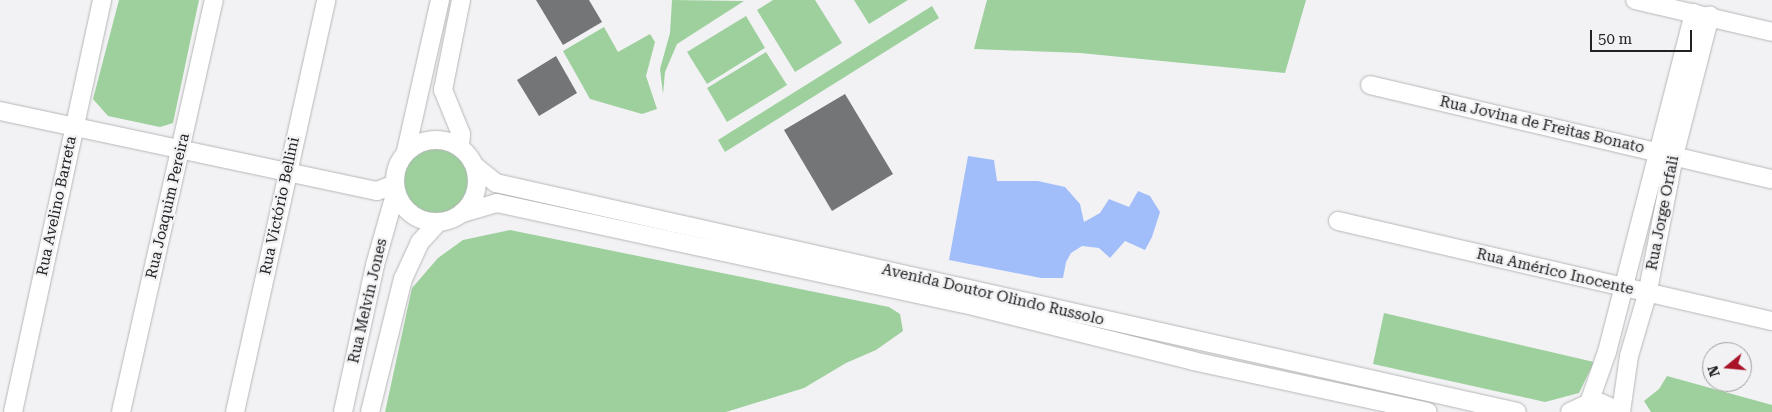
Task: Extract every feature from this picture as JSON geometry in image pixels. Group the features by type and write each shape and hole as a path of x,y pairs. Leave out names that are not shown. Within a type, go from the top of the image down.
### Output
{"street":[{"name":"Rua Avelino Barreta","path":"13,412 102,0"},
{"name":"Rua Joaquim Pereira","path":"121,412 214,0"},
{"name":"Rua Victório Bellini","path":"235,412 326,0"},
{"path":"406,152 426,140 438,139 460,146 476,166 476,192 462,213 438,223 412,214 395,188 397,167 406,152 440,0"},
{"path":"460,146 462,134 442,90 461,0"},
{"path":"1635,0 1702,14 1772,32"},
{"name":"Rua Jorge Orfali","path":"1589,403 1607,352 1622,288 1666,154 1702,14"},
{"name":"Rua Jovina de Freitas Bonato","path":"1370,85 1772,178"},
{"path":"0,110 181,150 287,170 377,191 395,188"},
{"name":"Rua Jorge Orfali","path":"1621,412 1629,356 1647,294 1666,154"},
{"name":"Avenida Doutor Olindo Russolo","path":"476,166 496,183 1517,412"},
{"name":"Rua Melvin Jones","path":"343,412 375,265 395,188"},
{"name":"Avenida Doutor Olindo Russolo","path":"462,213 497,203 961,303 1050,327 1201,363 1428,412"},
{"name":"Rua Américo Inocente","path":"1338,221 1647,294 1772,321"},
{"name":"Rua Melvin Jones","path":"370,412 403,280 420,242 438,223"},
{"path":"1050,327 1055,309"},
{"path":"1201,363 1204,343"},
{"path":"1570,412 1589,403 1606,404 1621,412"}],"green space":[{"path":"119,0 199,0 173,123 160,127 108,116 93,99"},
{"path":"672,0 744,1 677,44 665,72 663,94 660,69 670,33"},
{"path":"773,0 815,0 842,43 795,72 757,10"},
{"path":"854,0 908,0 869,24"},
{"path":"987,0 1306,0 1285,73 1080,53 974,49"},
{"path":"932,6 939,18 725,152 718,140"},
{"path":"746,16 765,48 707,84 687,52"},
{"path":"604,27 618,52 650,34 655,42 646,76 657,109 642,114 590,99 563,51"},
{"path":"766,52 787,85 727,122 707,88"},
{"path":"443,146 456,152 465,161 469,167 471,181 469,195 461,206 450,214 429,216 422,214 411,206 403,195 401,174 403,167 411,156 422,148"},
{"path":"510,230 889,307 900,314 903,331 876,350 846,363 804,388 726,412 385,412 412,288 438,258 463,240"},
{"path":"1384,313 1594,362 1579,393 1545,402 1373,364"},
{"path":"1667,376 1702,386 1702,392 1725,392 1772,405 1772,412 1651,412 1644,401 1659,389"}],"water":[{"path":"968,156 994,160 997,181 1038,181 1065,187 1080,204 1084,222 1100,213 1109,199 1129,207 1138,191 1150,196 1160,212 1152,237 1145,250 1125,241 1110,258 1099,248 1082,246 1071,253 1066,262 1063,278 1041,278 949,260"}],"building":[{"path":"536,0 589,0 602,22 563,45"},
{"path":"556,56 577,93 539,116 517,80"},
{"path":"845,94 893,174 832,211 784,130"}]}
